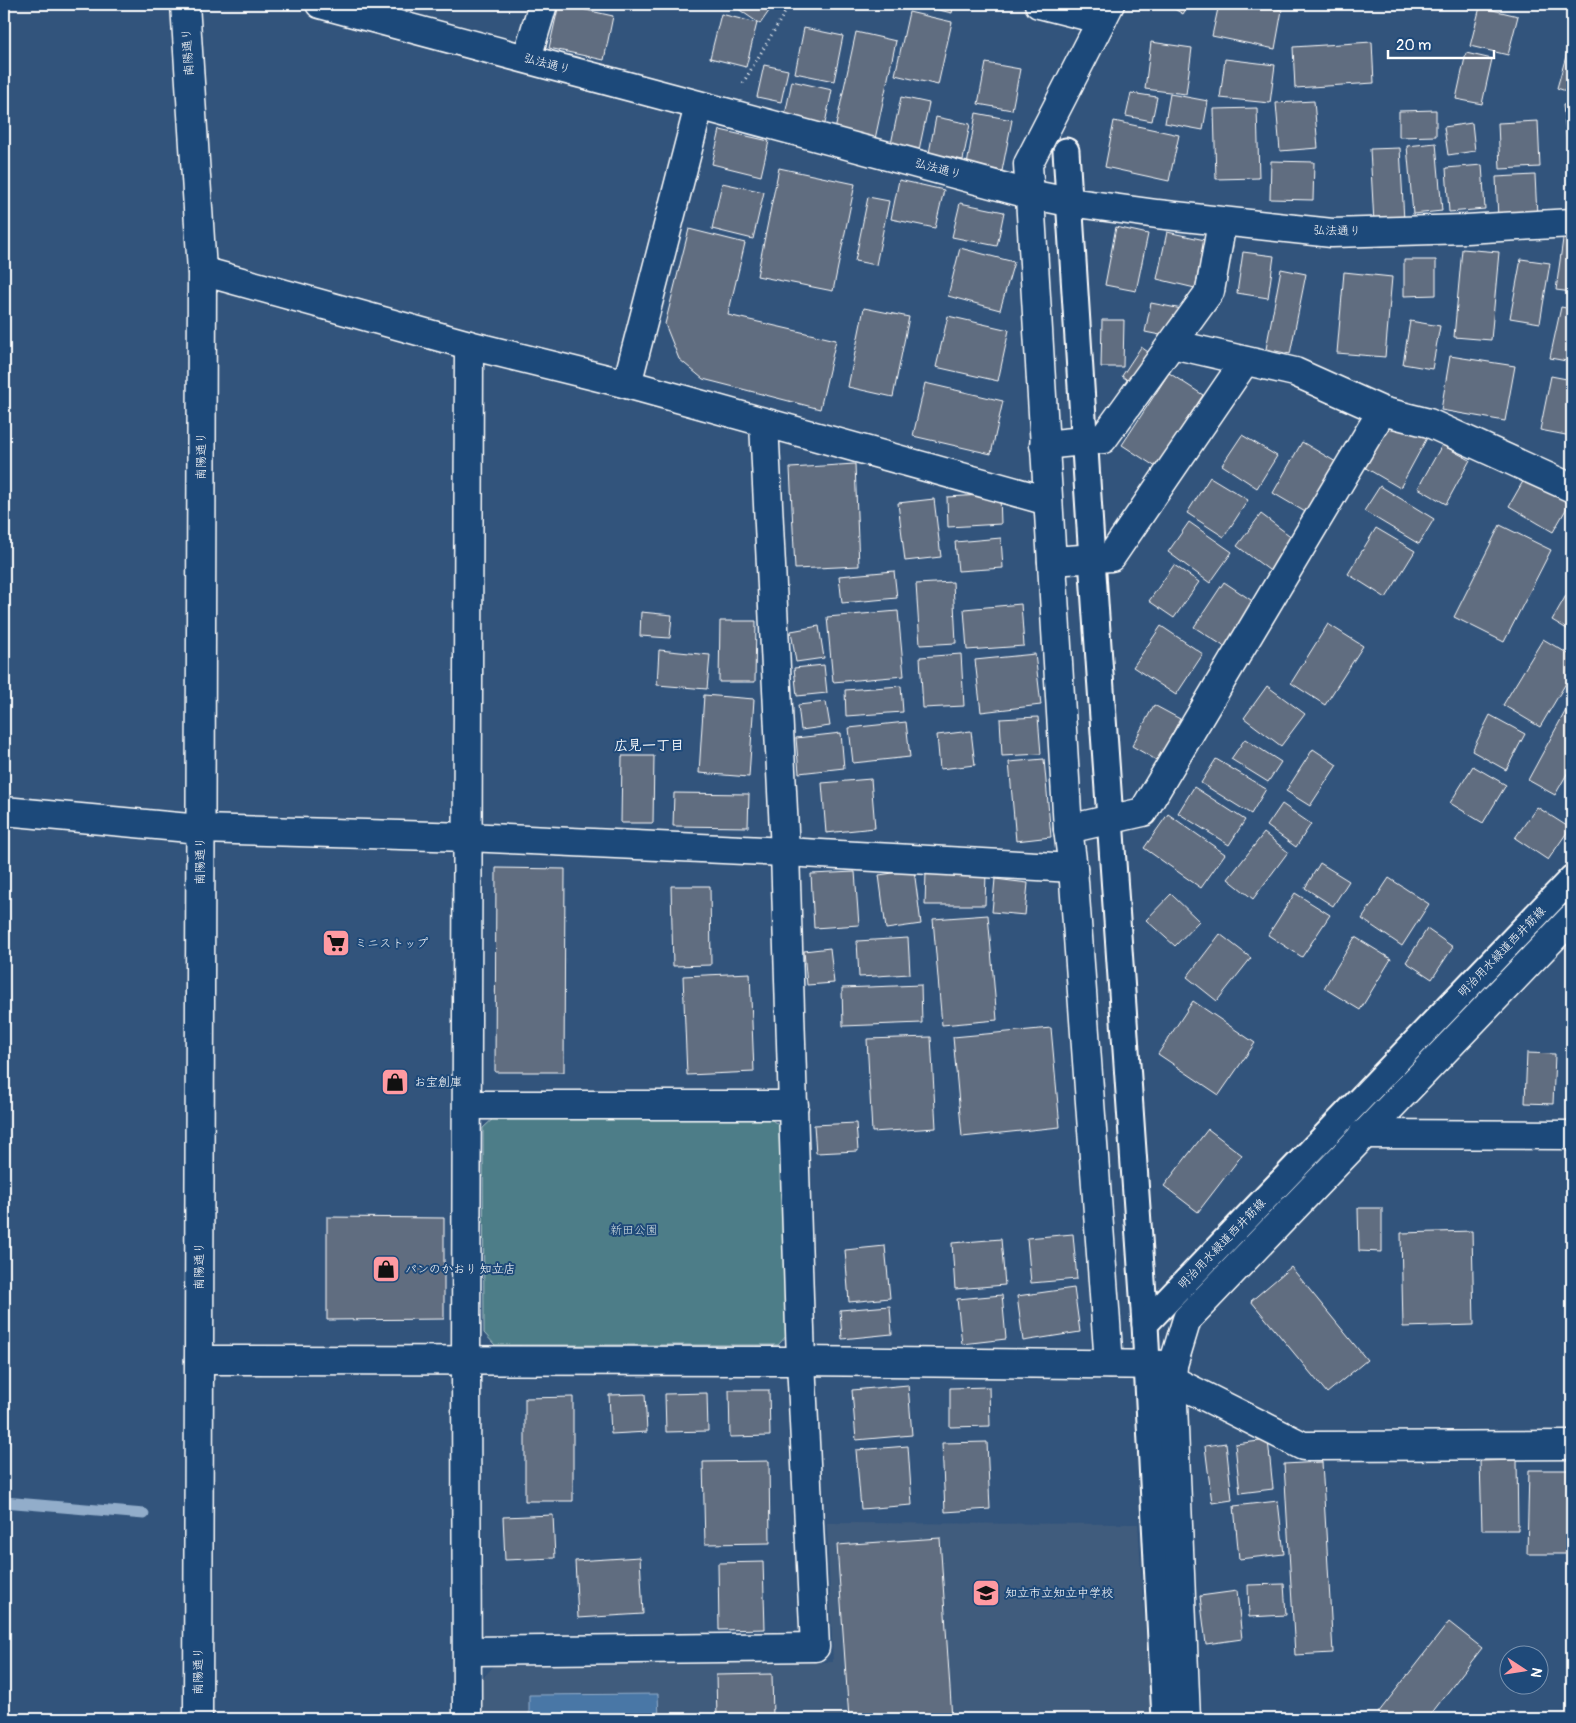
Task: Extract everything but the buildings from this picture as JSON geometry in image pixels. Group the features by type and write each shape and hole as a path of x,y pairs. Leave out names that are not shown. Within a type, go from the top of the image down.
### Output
{"street":[{"name":"南陽通り","path":"185,4 202,271 198,1719"},
{"name":"弘法通り","path":"320,4 527,58 726,114 1029,194 1069,202 1222,222 1332,233 1466,230 1572,223"},
{"path":"527,58 543,4"},
{"path":"1039,4 1106,12 1028,164 1068,830 1073,868 1109,1364"},
{"path":"628,384 699,106"},
{"path":"1066,151 1145,1324 1164,1370 1186,1719"},
{"path":"1044,445 1103,439 1210,291 1222,222"},
{"path":"202,271 469,346 628,384 1048,501"},
{"path":"1172,344 1295,372 1382,411 1429,423 1572,488"},
{"path":"467,1719 466,1360 469,346"},
{"path":"1052,561 1111,557 1245,361"},
{"path":"1068,830 1143,812 1382,411"},
{"path":"467,1651 815,1647 801,1361 785,852 764,423"},
{"path":"4,811 200,829 467,837 1073,868"},
{"name":"明治用水緑道西井筋線","path":"1145,1324 1572,878"},
{"path":"1165,1719 1164,1370 1188,1319 1572,918"},
{"path":"468,1105 794,1105"},
{"path":"1364,1134 1572,1135"},
{"path":"199,1360 801,1361 1109,1364 1164,1370 1303,1446 1572,1445"}],"path":[{"path":"726,114 790,4"}],"shaded area":[{"name":"知立市立知立中学校","path":"827,1523 1138,1524 1151,1719 482,1719 481,1680 494,1666 833,1662"},
{"path":"658,1694 659,1719 529,1719 529,1695"}],"green space":[{"name":"新田公園","path":"496,1116 768,1117 781,1127 789,1333 778,1345 495,1345 484,1333 483,1128"}],"waterway":[{"path":"4,1502 144,1514"}],"place":[{"name":"ミニストップ","path":"336,943"},
{"name":"お宝創庫","path":"395,1082"},
{"name":"パンのかおり 知立店","path":"386,1269"},
{"name":"知立市立知立中学校","path":"986,1593"}],"district":[{"name":"広見一丁目","path":"649,745"}]}
